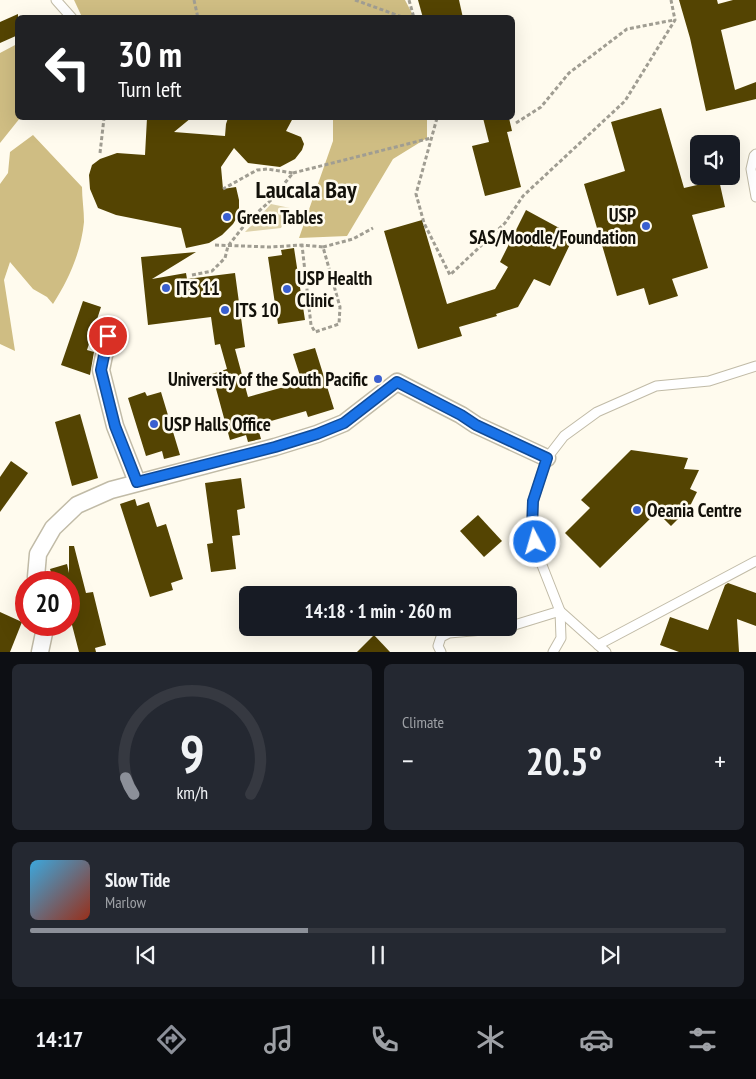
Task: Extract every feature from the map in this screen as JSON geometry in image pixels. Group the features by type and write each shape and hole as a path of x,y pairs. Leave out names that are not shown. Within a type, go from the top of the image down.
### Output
{"street":[{"path":"108,336 101,370 115,426 137,482"},
{"path":"37,571 38,554 53,528 77,505 111,490 137,482 275,447 317,434 344,423 397,382 461,415 476,425 547,458"},
{"path":"40,652 43,636"}],"lane":[{"path":"56,0 69,15"},
{"path":"756,154 751,169 756,198"},
{"path":"553,652 561,638 560,611 538,555 532,528 533,501 547,458 564,436 597,412 656,386 709,381 756,366"},
{"path":"560,611 602,648 756,561"},
{"path":"517,624 560,611"},
{"path":"441,652 438,646 441,637 444,636"}],"path":[{"path":"194,0 197,15"},
{"path":"354,0 396,15"},
{"path":"409,0 413,15"},
{"path":"436,120 416,194 424,223 450,275 506,223 523,196 625,101 675,20 671,0"},
{"path":"516,123 541,107 569,72 627,29 675,20"},
{"path":"100,153 104,120"},
{"path":"223,189 257,170 267,169 293,173 431,138"},
{"path":"192,275 212,271 225,258 228,246 247,222 270,201 293,173"},
{"path":"215,245 270,247 302,245 323,247 352,239 374,228"},
{"path":"302,245 311,325 315,332 339,324 340,307 323,247"}],"shaded area":[{"path":"74,0 405,0 413,15 81,15"},
{"path":"15,45 15,120 18,120 0,143 0,53"},
{"path":"333,120 427,120 427,138 393,159 347,236 299,238 333,141"},
{"path":"33,135 82,187 84,222 80,244 73,265 53,304 47,297 33,289 10,262 4,280 15,351 0,344 0,184 8,173 10,152"},
{"path":"271,204 290,208 281,228 245,232"}],"building":[{"path":"418,0 459,0 462,15 422,15"},
{"path":"679,0 717,0 718,4 733,0 756,0 756,20 721,30 735,90 756,82 756,99 706,111 690,38"},
{"path":"15,15 15,36 0,43 0,22"},
{"name":"USP SAS/Moodle/Foundation","path":"661,108 684,188 697,185 720,185 725,207 692,215 708,268 672,279 678,296 649,305 644,288 617,296 584,184 625,171 611,122"},
{"path":"147,120 189,120 174,132 225,136 227,120 292,120 286,131 301,137 304,144 295,159 280,167 248,163 234,148 221,167 223,189 236,187 239,200 239,214 233,224 222,235 209,243 186,248 181,228 116,215 98,208 90,189 89,175 92,165 100,159 117,153 145,155"},
{"path":"484,120 509,120 512,131 507,132 521,187 485,196 472,146 489,142"},
{"path":"526,210 574,236 550,286 534,279 518,307 496,314 497,316 459,327 462,336 418,349 384,231 422,220 447,304 495,289 508,267 500,262"},
{"name":"USP Health Clinic","path":"294,248 305,320 278,324 268,257 282,255 281,250"},
{"path":"196,252 152,279 186,273 187,279 235,273 245,347 235,349 248,397 302,382 293,354 315,348 334,409 308,417 306,411 257,425 261,439 248,442 246,435 230,440 212,374 227,369 220,344 215,345 211,317 148,325 141,257"},
{"path":"83,301 101,307 87,350 94,352 90,375 61,365"},
{"name":"USP Halls Office","path":"145,392 147,396 161,392 180,455 164,459 162,451 146,456 128,398"},
{"path":"80,414 98,478 72,486 55,422"},
{"name":"Oeania Centre","path":"631,450 688,458 684,469 699,470 690,489 697,492 689,508 671,526 657,512 600,568 565,533 590,508 581,500"},
{"path":"11,461 28,473 0,512 0,477"},
{"path":"241,478 245,508 237,510 240,535 232,536 236,569 211,572 207,544 213,543 205,483"},
{"path":"135,499 137,506 149,502 157,527 166,524 183,579 171,583 173,590 150,597 120,504"},
{"path":"478,515 502,541 484,557 460,531"},
{"path":"69,546 74,546 86,593 93,592 106,645 95,648 96,652 79,652 75,636 80,636 80,571 69,571"},
{"path":"67,564 69,571 51,571 50,569"},
{"path":"728,583 756,593 756,626 737,619 739,652 679,652 660,645 670,617 708,630 725,585"},
{"path":"0,612 15,619 16,636 10,652 0,652"},
{"path":"375,636 390,652 357,652"}],"place":[{"name":"Green Tables","path":"227,217"},
{"name":"USP SAS/Moodle/Foundation","path":"646,226"},
{"name":"ITS 11","path":"166,288"},
{"name":"USP Health Clinic","path":"287,289"},
{"name":"ITS 10","path":"225,310"},
{"name":"University of the South Pacific","path":"378,379"},
{"name":"USP Halls Office","path":"154,424"},
{"name":"Oeania Centre","path":"637,510"}],"district":[{"name":"Laucala Bay","path":"306,189"}],"route":[{"path":"108,336 101,370 115,426 137,482 183,472 317,434 344,423 397,382 461,415 476,425 547,458 533,501 532,528 535,542"}]}
